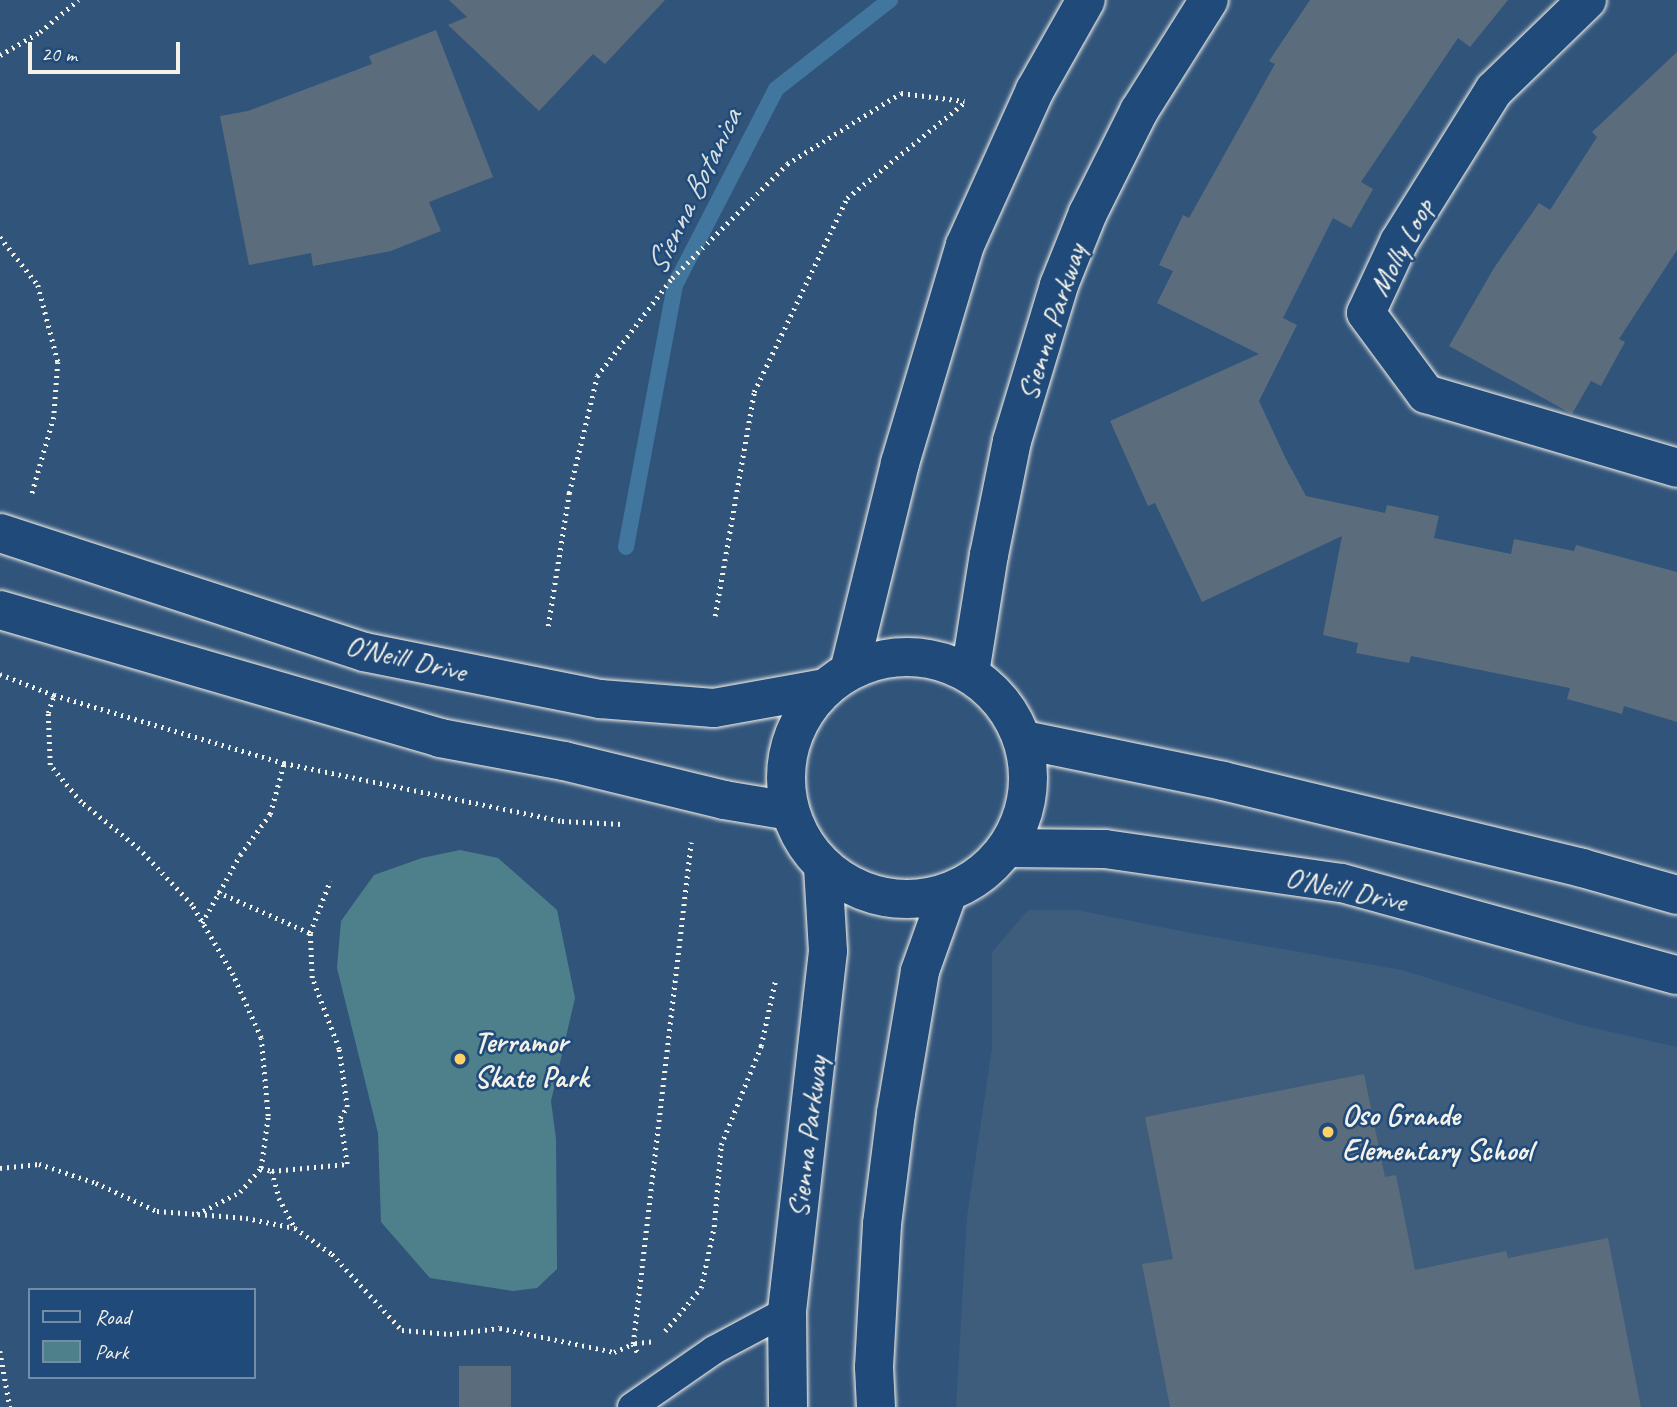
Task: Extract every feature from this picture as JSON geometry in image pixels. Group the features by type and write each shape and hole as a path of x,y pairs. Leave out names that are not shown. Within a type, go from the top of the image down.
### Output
{"main road":[{"path":"837,680 965,245 1035,90 1086,0"},
{"name":"Sienna Parkway","path":"970,673 989,555 1013,441 1059,285 1088,213 1139,111 1209,0"},
{"name":"Molly Loop","path":"1587,0 1494,90 1399,242 1366,313 1426,394 1677,468"},
{"name":"O'Neill Drive","path":"9,536 364,652 600,699 713,708 837,680 889,658 931,659 970,673 993,691 1011,713 1024,740 1029,777 1024,814 1008,848 982,876 948,893 915,900 882,897 850,886 822,866 802,840 789,811 785,777 789,744 803,714 837,680"},
{"path":"0,610 440,738 564,761 724,800 789,811"},
{"path":"1024,740 1236,785 1582,868 1677,895"},
{"name":"O'Neill Drive","path":"1008,848 1105,849 1342,883 1677,975"},
{"name":"Sienna Parkway","path":"788,1407 787,1311 828,951 822,866"},
{"path":"876,1407 874,1367 882,1224 896,1113 920,971 948,893"}],"lane":[{"path":"632,1407 713,1350 787,1311"}],"path":[{"path":"0,55 40,32 78,0"},
{"path":"548,626 569,493 597,376 672,278 787,164 901,93 965,101 847,198 754,392 715,616"},
{"path":"0,237 38,285 58,362 54,417 9,536"},
{"path":"0,674 54,695 284,763 562,821 613,826 626,824"},
{"path":"54,695 48,713 50,765 81,802 148,859 192,905 233,975 261,1038 268,1116 261,1168 240,1192 197,1214"},
{"path":"202,923 218,892 270,814 284,763"},
{"path":"661,1388 633,1344 691,842"},
{"path":"261,1168 272,1171 347,1164 340,1118 347,1107 339,1049 312,978 310,933 330,881"},
{"path":"218,892 310,933"},
{"path":"0,1168 39,1164 96,1183 157,1211 246,1218 295,1228 332,1254 402,1330 450,1334 500,1328 614,1352 633,1344 657,1342 701,1288 714,1227 721,1145 761,1046 776,978"},
{"path":"272,1171 279,1198 295,1228"},
{"path":"0,1351 10,1407"}],"shaded area":[{"name":"Oso Grande Elementary School","path":"1028,910 1077,910 1402,970 1577,1024 1677,1047 1677,1407 956,1407 967,1216 992,1048 992,952"}],"green space":[{"name":"Terramor Skate Park","path":"460,850 498,858 557,910 575,998 551,1101 556,1139 557,1269 537,1288 513,1291 430,1278 381,1222 378,1133 337,968 341,921 374,875 422,858"}],"building":[{"path":"449,0 665,0 605,64 593,54 539,111 448,25 467,17"},
{"path":"1310,0 1508,0 1470,47 1458,38 1361,182 1373,189 1351,228 1333,218 1283,318 1297,325 1259,401 1286,459 1306,496 1385,513 1387,505 1439,516 1434,538 1511,554 1514,539 1574,551 1576,545 1677,572 1677,722 1624,706 1622,714 1567,699 1570,688 1411,656 1409,663 1356,653 1358,643 1323,635 1342,536 1202,602 1155,503 1148,506 1110,421 1259,354 1157,303 1173,271 1159,265 1183,215 1189,218 1275,64 1269,61"},
{"path":"436,30 493,177 429,202 441,231 391,251 313,266 311,253 249,265 220,116 248,111 372,64 369,56"},
{"path":"1677,52 1677,250 1619,339 1625,342 1601,386 1591,381 1572,414 1449,346 1494,268 1539,203 1550,210 1597,137 1592,132"},
{"path":"1364,1074 1385,1177 1396,1175 1415,1270 1506,1251 1508,1258 1608,1238 1641,1407 1170,1407 1142,1264 1173,1259 1145,1117"},
{"path":"459,1366 511,1366 511,1407 459,1407"}],"waterway":[{"name":"Sienna Botanica","path":"626,547 675,285 776,89 890,0"}],"place":[{"name":"Terramor Skate Park","path":"460,1059"},
{"name":"Oso Grande Elementary School","path":"1328,1132"}]}
